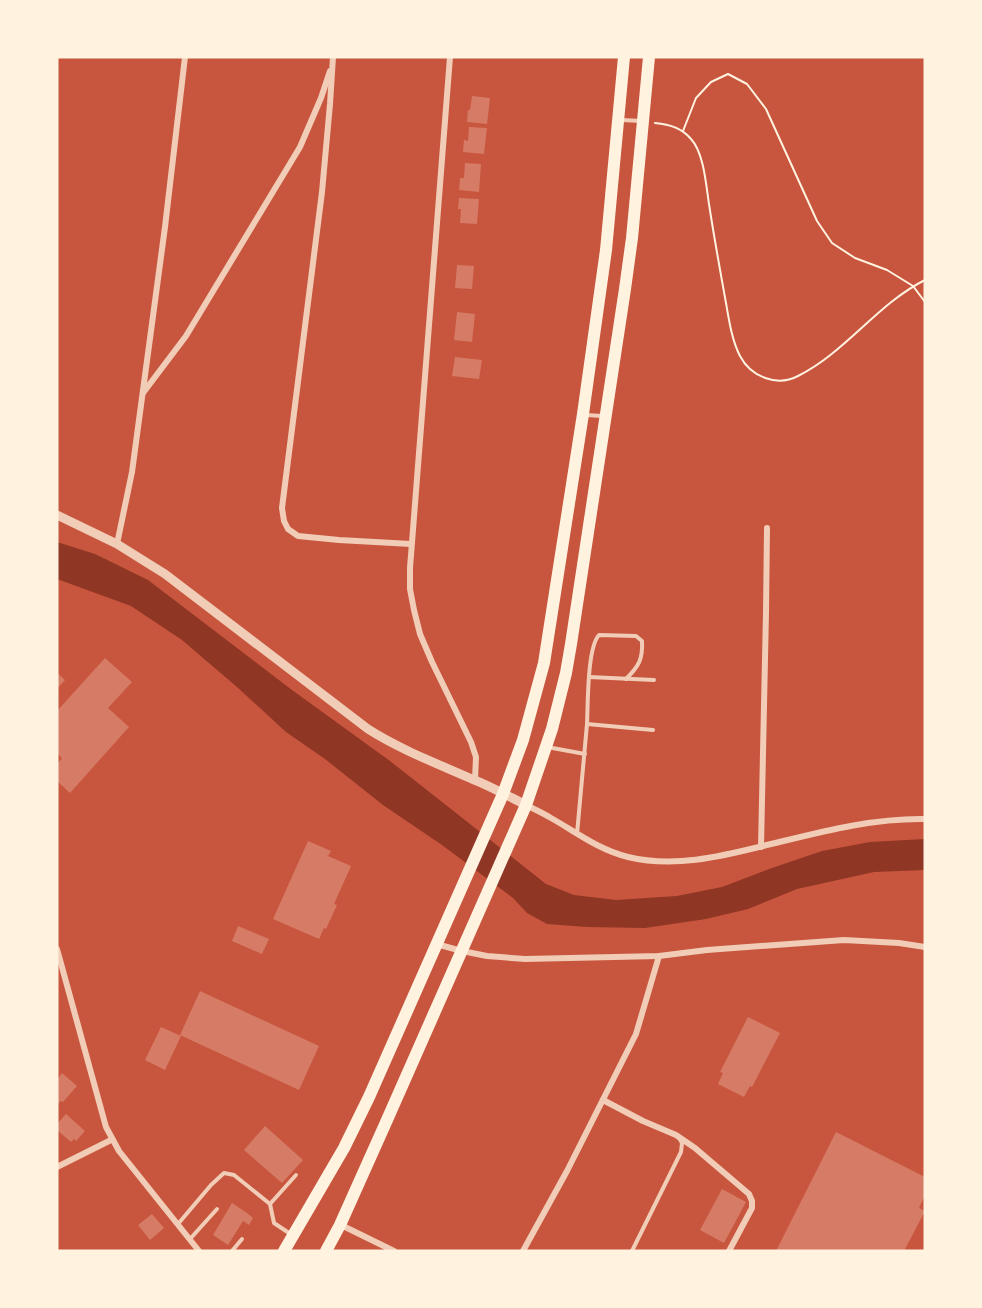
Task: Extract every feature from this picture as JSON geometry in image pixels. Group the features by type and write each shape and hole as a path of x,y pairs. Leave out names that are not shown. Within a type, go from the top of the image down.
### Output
{"highway":[{"path":"284,1251 344,1148 364,1107 503,794 523,740 544,663 583,414 606,250 624,57"},
{"path":"326,1251 340,1225 526,805 559,703 570,654 632,238 649,57"}],"street":[{"path":"117,544 132,472 185,57"},
{"path":"333,57 322,192 282,508 284,521 288,529 298,536 411,544"},
{"path":"450,57 410,568 414,610 420,634 471,742 476,757 475,780"},
{"path":"142,395 186,336 300,147 332,65"},
{"path":"57,515 117,544 165,574 368,729 387,741 526,805 612,852 647,860 707,859 856,824 881,820 925,819"},
{"path":"761,847 767,528"},
{"path":"436,944 487,956 525,959 658,956 844,940 925,947"},
{"path":"57,949 111,1140 199,1251"},
{"path":"523,1251 567,1171 636,1035 658,956"},
{"path":"603,1100 643,1121 676,1134 748,1194 752,1201 752,1208 729,1251"},
{"path":"57,1167 111,1140"},
{"path":"340,1225 394,1251"}],"lane":[{"path":"618,120 643,121"},
{"path":"583,414 607,417"},
{"path":"578,834 589,677 594,640 599,635 636,636 642,641 643,655 626,679"},
{"path":"589,677 654,681"},
{"path":"587,724 653,730"},
{"path":"546,746 585,754"},
{"path":"632,1251 681,1152 682,1143 676,1134"},
{"path":"177,1224 224,1173 234,1175 270,1204 274,1223 293,1235"},
{"path":"270,1204 296,1175"},
{"path":"190,1240 217,1209"},
{"path":"232,1251 242,1239"}],"path":[{"path":"683,131 696,98 711,82 728,74 747,84 766,109 817,221 832,243 855,258 887,270 913,286 925,302"},
{"path":"643,121 660,123 683,131 698,150 705,178 730,324 739,355 746,366 758,375 770,381 797,377 832,354 886,307 913,286 925,280"}],"shaded area":[{"path":"57,542 95,554 148,580 292,690 390,761 546,884 574,895 616,900 677,896 722,887 822,851 870,842 925,839 925,870 874,872 797,889 748,909 706,919 645,928 547,924 527,913 513,898 286,732 182,640 131,606 57,579"}],"building":[{"path":"472,96 490,98 487,124 467,122"},
{"path":"469,127 487,128 484,154 463,152 464,140 468,141"},
{"path":"465,163 481,164 479,192 459,190 460,178 464,178"},
{"path":"459,198 479,199 477,224 460,223"},
{"path":"457,265 474,266 472,289 455,288"},
{"path":"457,312 475,314 472,342 454,340"},
{"path":"455,357 482,360 479,379 452,376"},
{"path":"105,658 132,682 108,708 129,727 70,793 57,781 57,764 62,758 57,753 57,711"},
{"path":"57,673 65,680 57,689"},
{"path":"308,841 331,851 328,856 351,866 334,904 337,905 319,939 273,919"},
{"path":"238,926 269,939 262,954 232,941"},
{"path":"200,991 319,1046 299,1090 180,1035"},
{"path":"748,1017 780,1033 752,1087 750,1086 744,1097 718,1084 723,1073 720,1072"},
{"path":"161,1027 181,1036 165,1070 145,1060"},
{"path":"62,1073 77,1086 63,1102 58,1104 57,1080"},
{"path":"66,1114 85,1131 76,1141 74,1139 71,1142 57,1130 57,1124"},
{"path":"265,1126 303,1160 282,1183 244,1150"},
{"path":"836,1132 925,1177 925,1195 919,1208 925,1211 904,1251 776,1251"},
{"path":"722,1189 746,1202 724,1243 700,1230"},
{"path":"232,1203 253,1218 249,1225 243,1221 228,1245 213,1235"},
{"path":"152,1214 164,1228 150,1240 138,1225"}]}
